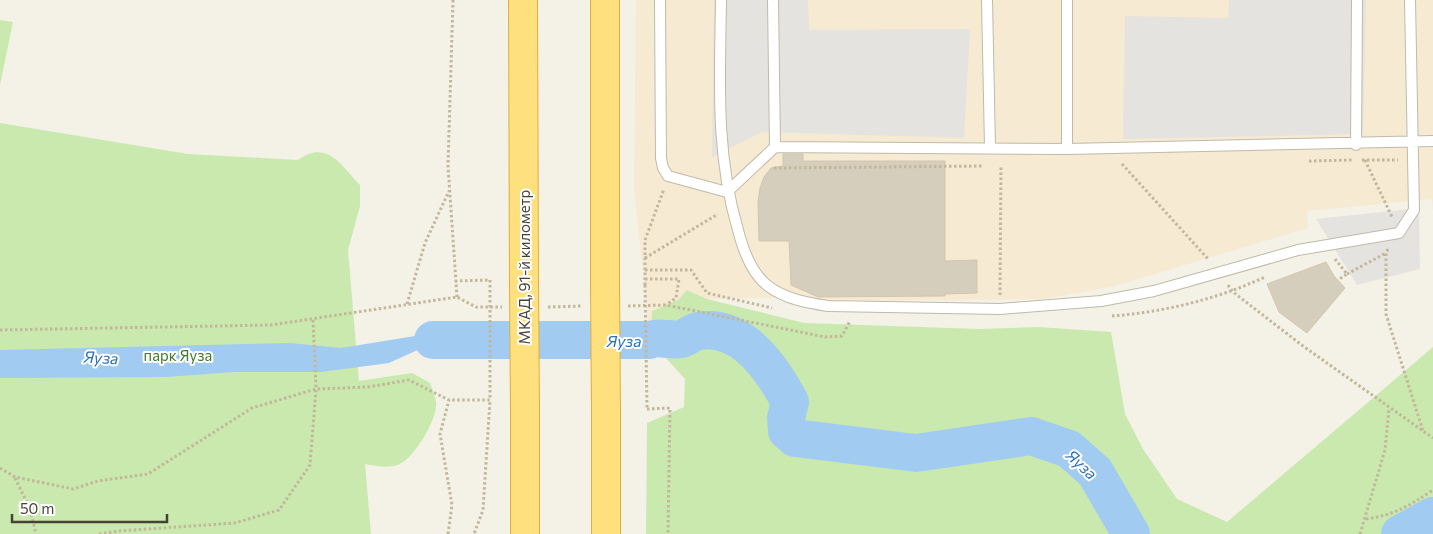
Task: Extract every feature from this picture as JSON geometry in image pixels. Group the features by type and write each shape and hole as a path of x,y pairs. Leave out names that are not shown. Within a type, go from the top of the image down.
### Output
{"highway":[{"name":"МКАД, 91-й километр","path":"523,0 525,534"},
{"path":"605,0 606,534"}],"lane":[{"path":"660,0 661,158 663,168 668,176 727,192"},
{"path":"721,0 720,135 727,192 744,252 759,277 768,287 795,299 828,306 1000,309 1101,301 1154,292 1298,250 1399,233 1414,210 1410,0"},
{"path":"773,0 776,147"},
{"path":"987,0 990,148"},
{"path":"1067,0 1067,149"},
{"path":"1356,145 1357,0"},
{"path":"727,192 776,147 1067,149 1356,145 1433,141"}],"path":[{"path":"453,0 448,166 457,297"},
{"path":"1338,280 1386,253 1399,233 1365,160"},
{"path":"1307,161 1413,160"},
{"path":"1113,164 1132,164"},
{"path":"1122,164 1220,272 1233,292 1433,438"},
{"path":"1000,309 1001,166"},
{"path":"766,168 1010,166"},
{"path":"668,176 645,240 647,409 670,408 668,534"},
{"path":"407,304 426,244 449,190"},
{"path":"645,258 731,206"},
{"path":"1386,253 1386,314 1424,432"},
{"path":"1332,254 1346,274"},
{"path":"645,270 691,270 707,293 775,309"},
{"path":"1233,292 1266,276"},
{"path":"645,279 679,279 676,298 666,305"},
{"path":"455,281 490,280 490,400 483,510 474,534"},
{"path":"0,330 251,326 313,319 457,297 476,307 511,307"},
{"path":"627,306 666,305 825,337 842,336 851,319 844,318"},
{"path":"540,307 588,306"},
{"path":"99,534 118,530 235,523 279,510 310,465 316,388 313,319"},
{"path":"0,468 15,477 73,489 98,481 148,474 252,408 316,388 368,387 409,380 449,400 490,400"},
{"path":"448,534 452,505 440,434 449,400"},
{"path":"1360,534 1385,450 1390,408"},
{"path":"15,477 30,509 36,534"},
{"path":"1366,519 1397,512 1433,490"}],"shaded area":[{"path":"636,0 1433,0 1433,210 1432,199 1307,211 1308,228 1115,286 1043,299 823,301 804,297 707,299 687,290 678,300 652,311 650,340 634,188"},
{"path":"714,0 808,0 809,30 970,29 964,138 762,132 712,157"},
{"path":"1229,0 1366,0 1363,134 1123,139 1125,16 1228,18"},
{"path":"1419,208 1420,269 1357,285 1316,219"}],"green space":[{"path":"0,20 13,22 0,85"},
{"name":"парк Яуза","path":"0,123 188,154 298,160 308,154 325,153 340,163 360,185 360,206 348,250 359,381 412,373 430,383 436,402 436,409 429,427 419,445 406,460 400,464 382,467 365,464 371,534 0,534"},
{"path":"687,290 707,299 804,323 979,329 1038,327 1111,332 1125,414 1143,449 1177,499 1227,522 1433,347 1433,534 646,534 647,423 684,407 685,379 666,358 650,356 652,311 678,300"}],"water":[{"path":"446,331 461,335 484,334 483,354 466,349 450,353 422,348 389,363 321,372 234,372 166,377 0,378 0,350 290,343 341,348"}],"building":[{"path":"783,154 803,154 803,161 945,161 945,261 977,260 977,293 945,294 945,296 818,297 791,285 789,241 759,241 758,202 760,188 764,177 771,168 783,166"},
{"path":"1326,262 1334,276 1345,288 1307,333 1279,312 1267,284"}],"waterway":[{"name":"Яуза","path":"433,340 650,340 657,338 677,339 698,331 714,330 728,334 741,341 764,362 774,375 790,402 786,418 787,431 795,438 916,453 1031,436 1069,449 1095,472 1131,534"},
{"path":"1400,534 1433,516"}]}
